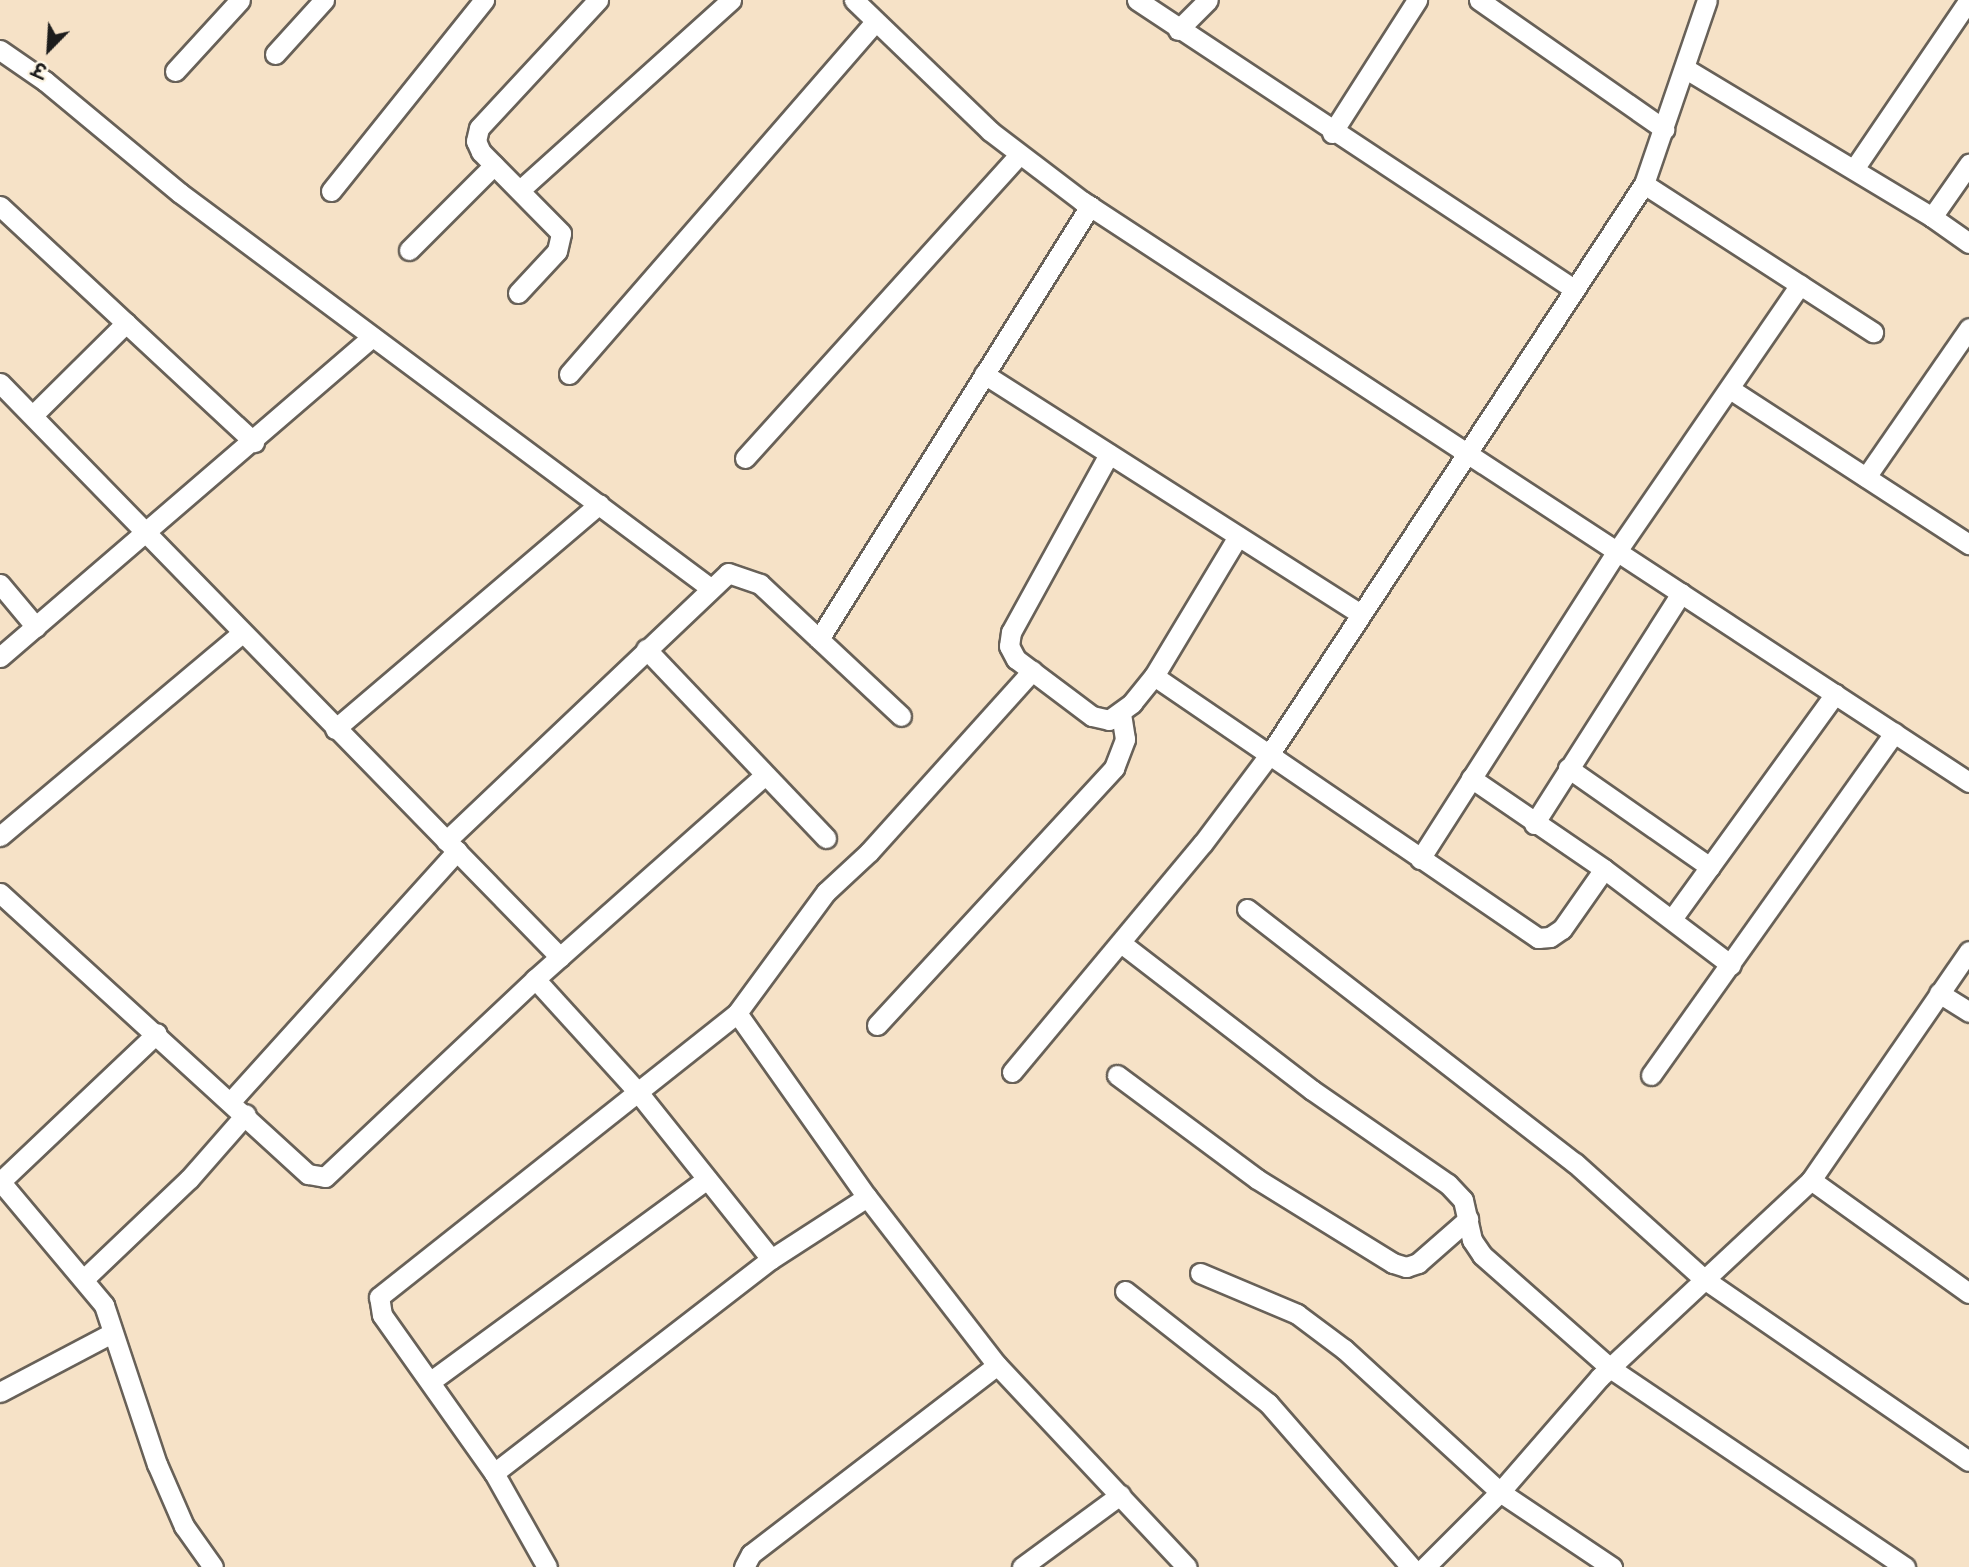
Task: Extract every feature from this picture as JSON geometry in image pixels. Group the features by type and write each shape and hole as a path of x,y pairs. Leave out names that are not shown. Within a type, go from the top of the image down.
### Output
{"street":[{"path":"175,71 240,0"},
{"path":"275,54 324,0"},
{"path":"331,191 484,0"},
{"path":"517,293 561,240 556,225 494,165 476,141 479,128 598,0"},
{"path":"520,190 731,0"},
{"path":"854,0 1019,155 1090,206 1969,782"},
{"path":"1137,0 1332,133 1574,289"},
{"path":"1178,30 1208,0"},
{"path":"1332,133 1417,0"},
{"path":"1479,0 1664,129"},
{"path":"1012,1072 1121,943 1269,755 1644,184 1686,69 1707,0"},
{"path":"1854,169 1969,0"},
{"path":"569,374 875,22"},
{"path":"0,50 372,337 709,587"},
{"path":"1686,69 1854,169 1969,243"},
{"path":"745,458 1019,155"},
{"path":"1932,217 1969,164"},
{"path":"409,250 494,165"},
{"path":"1644,184 1873,332"},
{"path":"0,206 254,442"},
{"path":"819,639 1090,206"},
{"path":"1420,859 1617,551 1800,285"},
{"path":"33,415 126,323"},
{"path":"1866,477 1969,328"},
{"path":"0,657 147,535 372,337"},
{"path":"984,374 1361,614"},
{"path":"0,383 241,634 560,957"},
{"path":"1730,389 1969,544"},
{"path":"1109,454 1011,632 1009,646 1016,659 1092,716 1110,720 1121,715 1154,676 1238,536"},
{"path":"335,729 599,504"},
{"path":"85,1278 189,1179 239,1107 451,846 646,649 709,587 728,573 744,575 760,584 901,716"},
{"path":"0,584 36,627"},
{"path":"1534,824 1681,593"},
{"path":"0,836 241,634"},
{"path":"646,649 764,776 826,838"},
{"path":"547,1567 494,1472 432,1381 382,1315 379,1297 385,1288 737,1013 826,891 869,852 1032,671"},
{"path":"1154,676 1538,938 1550,937 1562,929 1604,869"},
{"path":"1672,919 1835,694"},
{"path":"877,1025 1114,768 1125,739 1121,715"},
{"path":"1651,1075 1894,733"},
{"path":"1568,768 1710,867"},
{"path":"0,893 239,1107 309,1174 325,1177 535,979 764,776"},
{"path":"1471,778 1534,824 1604,869 1731,965"},
{"path":"1247,909 1575,1163 1704,1279 1969,1461"},
{"path":"1121,943 1312,1090 1448,1184 1463,1200 1472,1241 1482,1255 1610,1368 1905,1567"},
{"path":"1425,1567 1500,1492 1610,1368 1811,1180 1969,951"},
{"path":"535,979 637,1091 771,1259"},
{"path":"1939,993 1969,1012"},
{"path":"737,1013 867,1197 997,1365 1187,1567"},
{"path":"157,1033 0,1182 85,1278 104,1305 170,1496 184,1526 213,1567"},
{"path":"1117,1075 1258,1178 1393,1263 1406,1267 1418,1263 1468,1219"},
{"path":"432,1381 707,1179"},
{"path":"1811,1180 1969,1293"},
{"path":"494,1472 771,1259 867,1197"},
{"path":"1200,1273 1297,1314 1344,1349 1500,1492 1612,1567"},
{"path":"1125,1291 1268,1403 1411,1567"},
{"path":"0,1392 112,1333"},
{"path":"744,1567 751,1554 997,1365"},
{"path":"1022,1567 1120,1495"}]}
